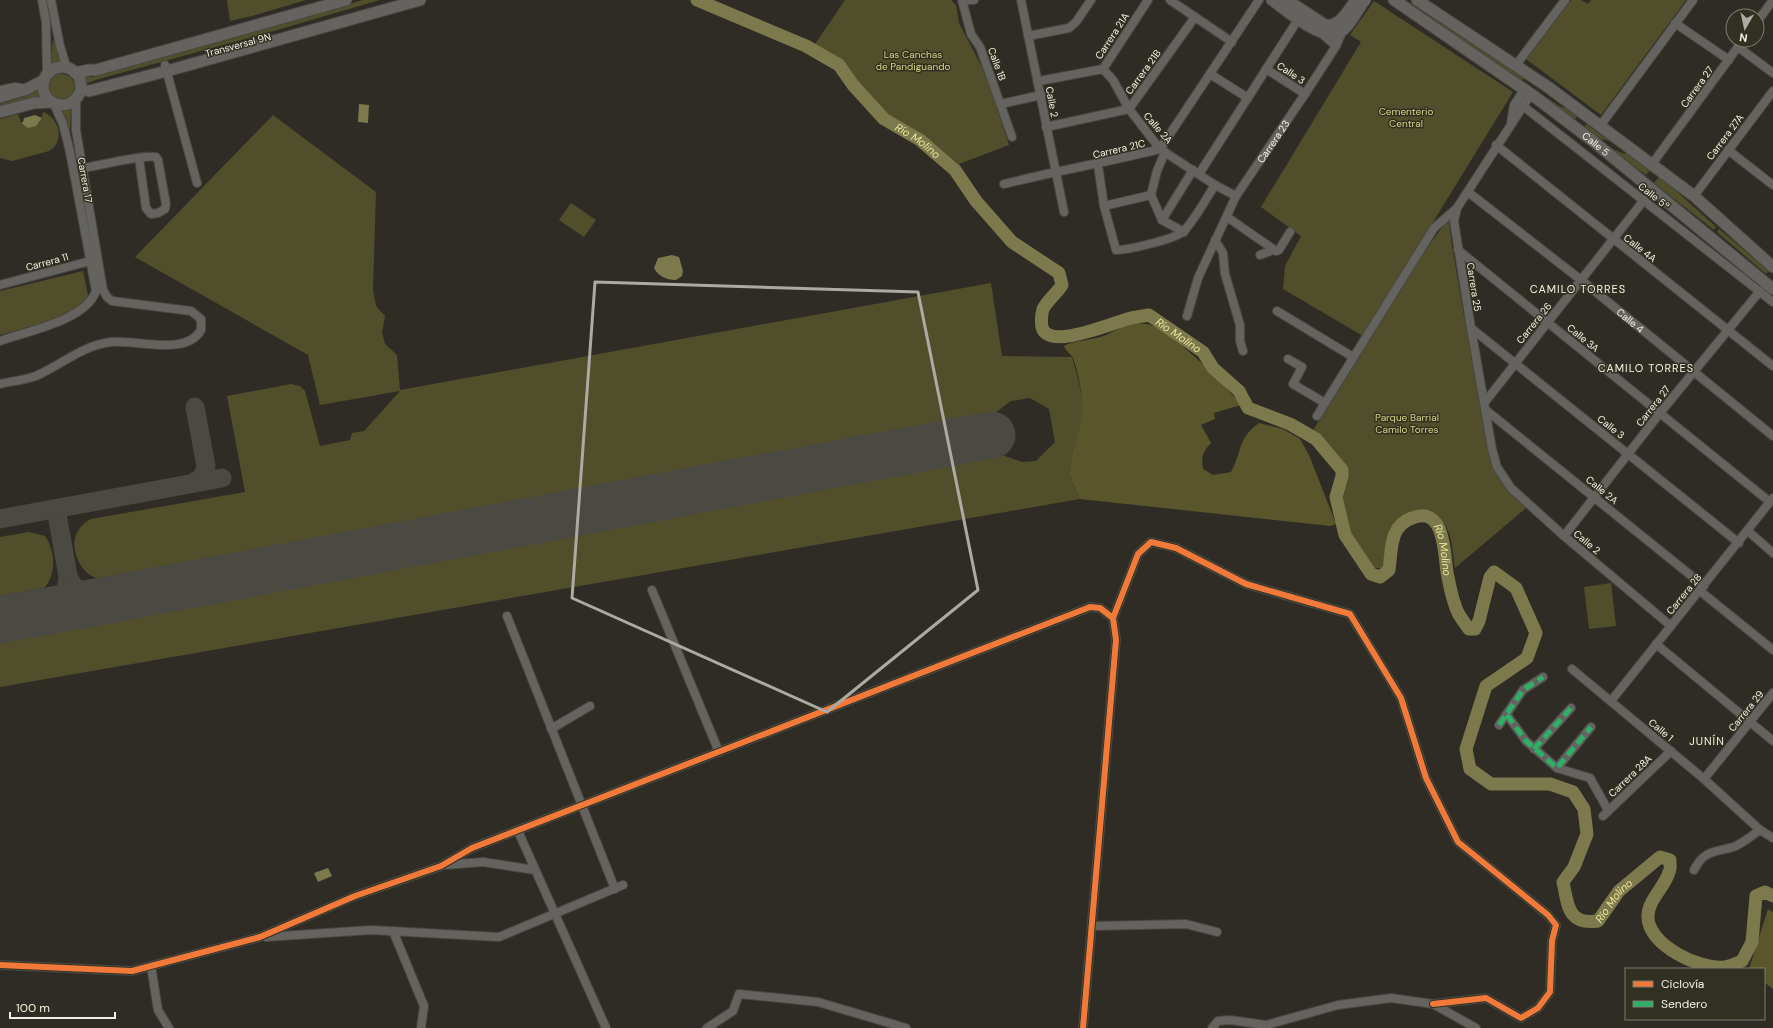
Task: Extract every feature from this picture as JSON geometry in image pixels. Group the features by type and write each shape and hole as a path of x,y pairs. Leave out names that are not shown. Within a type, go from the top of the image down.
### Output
{"main road":[{"name":"Transversal 9N","path":"89,70 94,64 326,0"},
{"name":"Transversal 9N","path":"71,71 96,70 346,0"},
{"name":"Transversal 9N","path":"77,98 104,81 166,68 400,0"},
{"path":"166,68 420,0"},
{"path":"1272,0 1299,18 1334,34 1343,30"},
{"path":"1287,0 1325,25 1326,30"},
{"path":"1326,30 1337,23 1356,0"},
{"name":"Carrera 23","path":"1343,30 1365,0"},
{"name":"Calle 5","path":"1384,0 1395,6 1410,11"},
{"name":"Calle 5","path":"1394,0 1528,92 1582,133 1643,181 1773,289"},
{"name":"Calle 5","path":"1417,0 1548,86 1694,196 1773,267"},
{"path":"0,98 27,89 59,67 71,71 80,84 77,98 65,105 53,103 34,103 0,112"},
{"path":"46,77 45,95 53,103"},
{"path":"1528,92 1527,83 1531,80 1548,86"},
{"path":"1582,133 1583,123 1596,122"},
{"path":"1643,181 1653,178 1654,166"}],"street":[{"path":"42,0 46,22 46,77"},
{"path":"51,0 60,46 71,71"},
{"path":"963,0 974,0"},
{"name":"Calle 1B","path":"963,0 971,34 980,47 1012,137"},
{"name":"Calle 2","path":"1021,0 1039,81 1046,127 1064,212"},
{"path":"1028,36 1069,28 1076,22 1091,0"},
{"name":"Carrera 21A","path":"1039,81 1103,69 1148,0"},
{"path":"1170,0 1232,42"},
{"name":"Carrera 21C","path":"1004,184 1056,171 1098,165 1162,150 1259,0"},
{"path":"1516,65 1565,0"},
{"path":"1596,122 1693,0"},
{"path":"1765,11 1773,0"},
{"name":"Carrera 21B","path":"1046,127 1129,109 1195,17"},
{"path":"1162,220 1248,98 1299,18"},
{"path":"1675,23 1729,60"},
{"path":"1326,30 1336,46"},
{"name":"Carrera 23","path":"1187,316 1198,278 1236,196 1336,46 1343,30"},
{"name":"Carrera 27","path":"1654,166 1737,48"},
{"path":"1746,48 1773,73"},
{"path":"166,68 197,183"},
{"name":"Calle 2A","path":"1103,69 1113,80 1129,109 1162,150 1215,185 1236,196"},
{"name":"Calle 3","path":"1266,69 1305,94"},
{"path":"1210,74 1248,98"},
{"path":"0,90 15,87 27,89"},
{"path":"1317,416 1434,228 1456,208 1468,192 1496,145 1523,106 1528,92"},
{"path":"1511,124 1514,105 1528,92"},
{"name":"Carrera 27A","path":"1694,196 1773,92"},
{"path":"1001,104 1041,95"},
{"path":"0,341 46,326 67,317 89,304 96,291 94,260 83,168 76,130 77,98"},
{"name":"Carrera 17","path":"53,103 63,124 94,260"},
{"name":"Calle 5ª","path":"1523,106 1773,302"},
{"name":"Calle 4A","path":"1496,145 1613,240 1773,366"},
{"path":"1162,150 1151,195 1162,220 1184,232"},
{"path":"1728,150 1772,182"},
{"path":"83,168 139,158 154,156 158,160 166,204 165,209 158,213 151,214 146,208 139,158"},
{"path":"1098,165 1104,206 1116,250 1125,250 1168,239 1184,232 1215,185"},
{"name":"Calle 4","path":"1468,192 1581,280 1773,436"},
{"path":"1104,206 1151,195"},
{"name":"Carrera 26","path":"1485,402 1644,200"},
{"name":"Carrera 25","path":"1456,208 1454,221 1470,328 1497,467"},
{"path":"1226,216 1273,250"},
{"path":"1260,255 1273,250 1279,250 1290,232"},
{"path":"1215,240 1223,253 1225,274 1240,325 1240,341 1243,351"},
{"name":"Calle 3A","path":"1458,250 1660,413 1772,500"},
{"path":"0,384 37,375 86,348 104,343 129,341 165,346 191,340 199,333 202,326 201,319 191,311 109,299 103,290 94,260"},
{"name":"Carrera 11","path":"0,285 94,260"},
{"name":"Carrera 27","path":"1564,536 1727,329 1760,291"},
{"path":"1277,312 1353,357"},
{"name":"Calle 3","path":"1470,328 1739,543"},
{"path":"1288,359 1302,368 1293,384 1325,403"},
{"name":"Calle 2A","path":"1487,411 1594,497 1773,650"},
{"name":"Calle 2","path":"1497,467 1511,488 1564,536 1671,626"},
{"name":"Carrera 28","path":"1611,702 1772,500"},
{"path":"1748,531 1773,553"},
{"path":"1083,1028 1116,640 1113,618 1138,554 1151,542 1176,548 1246,584 1350,614 1401,698 1426,778 1458,842 1548,915 1556,925 1552,941 1550,992 1538,1008 1521,1018 1486,998 1433,1004 1392,998 1338,1005 1266,1025 1230,1020 1218,1021 1212,1028"},
{"path":"652,590 719,752"},
{"path":"0,965 132,970 260,937 355,896 442,866 472,848 1090,607 1100,608 1113,618"},
{"path":"260,937 371,930 499,937 619,887 581,806 507,616"},
{"path":"1656,644 1773,741"},
{"name":"Calle 1","path":"1572,669 1704,779 1760,830 1773,838"},
{"path":"1499,725 1523,690 1543,677"},
{"name":"Carrera 29","path":"1704,779 1773,693"},
{"path":"551,729 590,706"},
{"path":"1534,749 1571,708"},
{"path":"1507,715 1526,742 1556,768 1591,727"},
{"name":"Carrera 28A","path":"1556,768 1590,778 1606,813 1671,751"},
{"path":"1694,870 1699,860 1712,851 1736,846 1760,830"},
{"path":"518,831 606,1028"},
{"path":"442,866 483,862 535,870"},
{"path":"1092,926 1186,924 1217,932"},
{"path":"393,931 424,1006 421,1028"},
{"path":"150,966 158,1010 169,1028"},
{"path":"707,1028 733,1011 739,994 818,1002 906,1028"},
{"path":"1433,1004 1476,1028"}],"highlighted area":[{"path":"595,282 918,292 978,590 827,712 572,598"}],"green space":[{"path":"227,0 306,0 230,21"},
{"path":"363,0 380,0 260,35 95,80 84,85 82,76 93,77"},
{"name":"Las Canchas de Pandiguando","path":"845,0 951,0 956,5 959,23 986,75 1009,145 959,164 932,142 889,116 860,86 843,61 815,44"},
{"path":"1400,0 1406,0 1525,77 1521,82"},
{"path":"1571,0 1581,0 1588,4 1591,0 1686,0 1601,115 1526,59"},
{"name":"Cementerio Central","path":"1374,1 1513,92 1363,336 1283,289 1285,266 1301,236 1261,207 1361,42 1350,35"},
{"path":"53,40 62,64 50,67"},
{"path":"61,74 67,75 71,78 74,82 74,94 71,98 67,101 61,102 55,101 51,98 48,94 47,88 48,82 51,78 55,75"},
{"path":"1531,87 1561,107 1573,110 1578,115 1573,122"},
{"path":"38,89 40,99 0,110 0,104 26,96"},
{"path":"71,109 70,136 61,111"},
{"path":"43,112 53,119 58,130 59,136 54,147 49,151 12,161 0,158 0,119 18,114 22,125 41,120"},
{"path":"273,115 376,192 373,290 376,306 385,316 382,333 385,344 397,355 400,390 991,283 1002,356 1072,357 1083,409 1081,425 1070,465 1070,476 1080,499 0,687 0,637 1002,455 1022,462 1036,461 1055,442 1049,409 1030,398 1011,401 995,413 98,578 92,576 82,567 76,555 75,548 76,535 84,524 91,519 245,492 227,396 291,384 300,386 305,391 320,446 350,440 352,433 364,431 400,391 320,405 308,355 135,257"},
{"path":"1586,124 1611,142 1603,139 1600,143 1583,129"},
{"path":"1605,146 1625,154 1628,151 1651,169 1646,175"},
{"path":"1660,176 1716,227 1714,230 1654,183"},
{"path":"571,203 596,220 584,237 559,220"},
{"name":"Parque Barrial Camilo Torres","path":"1447,221 1449,222 1464,316 1491,460 1501,480 1526,508 1455,568 1451,539 1445,524 1431,514 1420,512 1409,513 1399,519 1391,530 1386,557 1382,568 1374,568 1362,554 1352,538 1345,520 1341,498 1346,471 1323,441 1312,432 1421,256"},
{"path":"1719,229 1769,271 1766,274 1717,232"},
{"path":"83,271 88,295 83,303 75,309 50,321 0,335 0,291"},
{"path":"29,532 45,536 51,548 53,555 53,570 48,583 44,588 0,596 0,537"},
{"path":"1611,583 1616,626 1589,629 1584,587"}],"shaded area":[{"path":"359,104 369,105 368,123 358,122"},
{"path":"35,115 42,118 36,126 28,128 21,123 23,122 24,118"},
{"path":"672,255 679,257 683,271 682,276 676,280 663,277 654,268 658,258"},
{"path":"1132,323 1148,324 1160,329 1179,343 1213,373 1241,405 1214,413 1215,419 1201,425 1211,443 1203,454 1203,469 1213,475 1231,472 1241,445 1247,434 1259,423 1283,429 1300,439 1309,455 1336,524 1331,526 1080,499 1073,484 1070,474 1070,466 1080,426 1082,398 1075,363 1064,346 1074,342 1101,337"},
{"path":"328,868 332,876 318,882 314,873"},
{"path":"1768,909 1773,912 1773,989 1765,983 1765,968 1749,968"}],"waterway":[{"name":"Río Molino","path":"697,0 806,46 839,65 853,85 884,119 920,140 955,170 976,201 1012,242 1059,273 1062,285 1049,300 1043,309 1042,314 1042,327 1047,334 1056,337 1069,336 1098,329 1131,318 1149,315 1203,352 1213,368 1239,391 1248,408 1290,424 1316,439 1342,470 1342,476 1336,497 1345,535 1371,574 1380,577 1389,570 1395,533 1405,522 1412,518 1423,516 1431,518 1437,524 1441,533 1452,597 1462,620 1469,629 1475,629 1479,621 1490,577 1494,572 1516,588 1536,633 1527,658 1486,686 1466,749 1470,769 1491,784 1550,784 1573,792 1584,809 1587,834 1574,867 1563,882 1568,906 1575,917 1581,920 1598,921 1619,891 1660,857 1670,860 1670,869 1667,878 1649,910 1648,916 1650,927 1656,937 1665,946 1677,954 1702,964 1714,967 1725,967 1742,961 1752,942 1756,896 1765,892 1773,896"}],"taxiway":[{"path":"193,483 203,477 206,466 195,407"},
{"path":"0,519 222,478"},
{"path":"56,509 68,576 71,583 80,592 86,595 99,598 113,598"},
{"path":"45,611 59,601 65,592 68,576"}],"runway":[{"path":"0,620 992,435"}],"marked path":[{"path":"1499,725 1523,690 1543,677"},
{"path":"1534,749 1571,708"},
{"path":"1507,715 1526,741 1557,768 1591,727"}],"cycle path":[{"path":"1083,1028 1116,640 1113,618 1138,554 1151,542 1176,548 1246,584 1350,614 1401,698 1426,778 1458,842 1548,915 1556,925 1552,941 1550,992 1538,1008 1521,1018 1486,998 1433,1004"},
{"path":"0,965 132,971 260,937 355,896 441,866 472,848 1090,607 1100,608 1113,618"}],"district":[{"name":"CAMILO TORRES","path":"1578,289"},
{"name":"CAMILO TORRES","path":"1646,368"},
{"name":"JUNÍN","path":"1707,741"}]}
